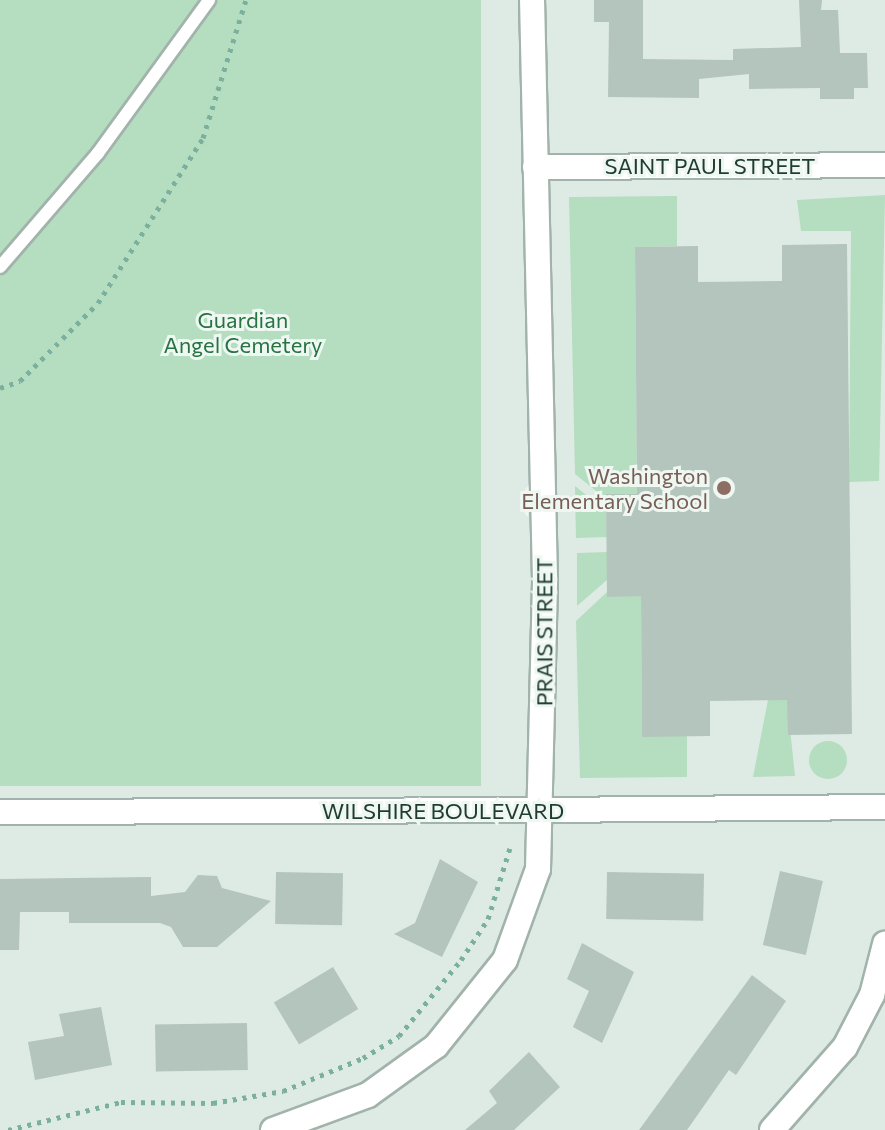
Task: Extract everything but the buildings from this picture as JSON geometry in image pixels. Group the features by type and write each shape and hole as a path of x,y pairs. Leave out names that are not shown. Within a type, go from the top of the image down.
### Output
{"street":[{"name":"PRAIS STREET","path":"273,1130 368,1095 404,1073 466,1014 522,927 544,810 532,0"},
{"name":"SAINT PAUL STREET","path":"535,167 885,165"},
{"name":"WILSHIRE BOULEVARD","path":"0,812 885,807"},
{"path":"772,1130 851,1037 885,944"}],"lane":[{"path":"0,267 98,153 209,0"}],"path":[{"path":"0,388 20,381 98,303 179,176 203,138 246,0"},
{"path":"8,1130 121,1102 213,1103 283,1091 363,1058 399,1036 461,960 488,919 510,848"}],"green space":[{"name":"Guardian Angel Cemetery","path":"0,0 481,0 481,786 0,786"},
{"path":"885,195 879,481 849,482 851,231 801,231 797,200"},
{"path":"677,196 677,246 635,247 637,494 606,499 575,474 569,197"},
{"path":"575,486 606,511 607,537 576,538"},
{"path":"607,552 607,580 577,606 577,553"},
{"path":"607,592 641,596 642,736 687,736 687,777 580,778 576,621"},
{"path":"768,700 787,700 795,776 753,777"},
{"path":"828,741 841,747 847,760 841,773 828,779 815,773 809,760 815,747"}],"place":[{"name":"Washington Elementary School","path":"724,488"}]}
